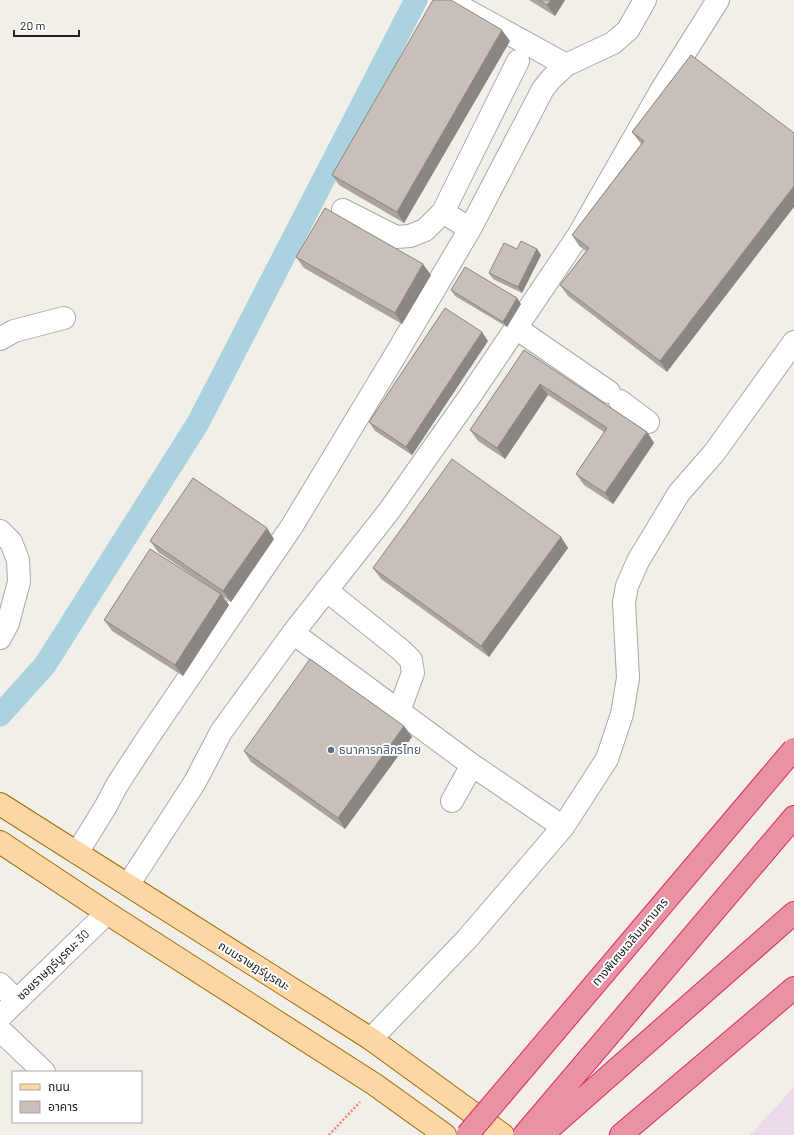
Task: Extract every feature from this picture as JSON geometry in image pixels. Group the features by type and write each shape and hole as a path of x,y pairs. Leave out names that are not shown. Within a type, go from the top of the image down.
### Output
{"highway":[{"name":"ทางพิเศษเฉลิมมหานคร","path":"467,1135 794,749"},
{"path":"524,1135 794,817"},
{"path":"542,1135 794,914"},
{"path":"621,1135 794,988"}],"main road":[{"name":"ถนนราษฎร์บูรณะ","path":"0,804 370,1039 503,1135"},
{"path":"0,842 107,913 374,1084 434,1132"}],"street":[{"path":"448,0 566,65"},
{"path":"128,885 195,782 221,732 293,633 389,511 578,236 662,89 718,0"},
{"path":"77,852 106,806 117,784 292,526 470,229 543,89 566,65 613,43 628,30 640,3"},
{"path":"343,210 396,237 410,236 425,230 443,212 518,61"},
{"path":"443,212 470,229"},
{"path":"0,338 14,331 64,318"},
{"path":"516,328 615,396 648,422"},
{"path":"370,1039 467,939 563,827 607,759 622,714 628,678 624,602 627,586 638,561 679,493 714,453 794,342"},
{"path":"0,531 11,542 18,560 18,582 8,623 0,638"},
{"path":"326,590 401,650 411,660 413,673 399,711"},
{"path":"293,633 472,765 563,827"},
{"path":"452,801 472,765"},
{"name":"ซอยราษฎร์บูรณะ 30","path":"0,1017 107,913"},
{"path":"0,984 17,1001"},
{"path":"0,1030 43,1071"}],"path":[{"path":"329,1135 354,1109"}],"shaded area":[{"path":"794,1087 794,1135 750,1135"}],"building":[{"path":"433,0 451,0 502,30 397,212 332,175"},
{"path":"539,0 551,0 547,5"},
{"path":"691,55 794,133 794,186 660,361 560,285 589,248 572,235 644,141 632,132"},
{"path":"325,208 423,264 395,313 296,257"},
{"path":"521,241 537,249 518,287 489,273 504,243 517,249"},
{"path":"465,267 517,298 503,322 451,290"},
{"path":"445,308 482,332 406,447 369,422"},
{"path":"524,350 647,432 605,493 576,474 607,428 540,384 497,448 470,430"},
{"path":"452,459 561,537 481,646 373,568"},
{"path":"193,478 267,528 223,591 150,541"},
{"path":"150,549 221,594 175,665 104,620"},
{"name":"ธนาคารกสิกรไทย","path":"310,659 404,726 338,818 244,751"}],"waterway":[{"path":"0,715 45,665 198,423 416,0"}],"place":[{"name":"ธนาคารกสิกรไทย","path":"331,750"}]}
